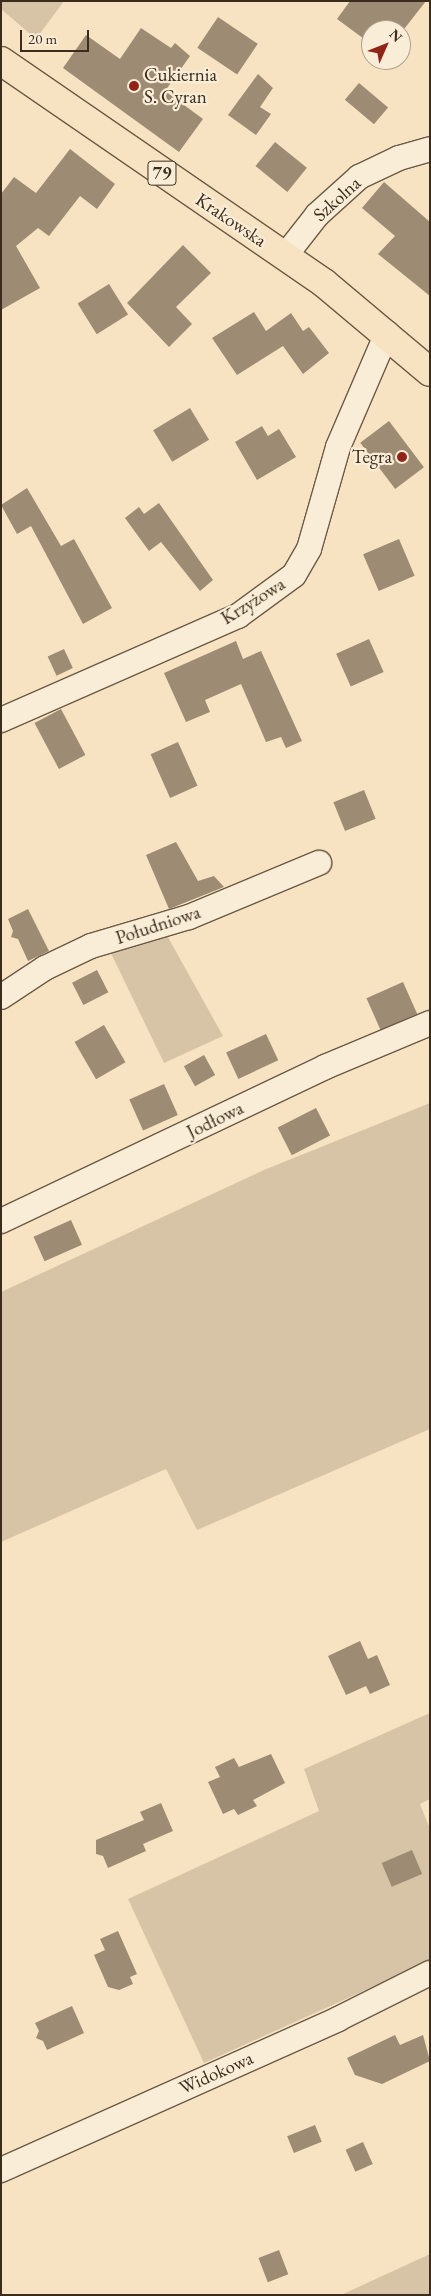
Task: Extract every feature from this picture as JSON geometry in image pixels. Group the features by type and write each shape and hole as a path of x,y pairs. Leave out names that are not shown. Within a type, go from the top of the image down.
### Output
{"main road":[{"name":"Krakowska","path":"1,61 285,256 386,333 430,372"}],"street":[{"name":"Szkolna","path":"285,256 316,215 359,177 399,158 430,150"},
{"name":"Krzyżowa","path":"1,720 238,616 275,592 300,567 309,549 338,447 386,333"},
{"name":"Południowa","path":"1,997 45,968 91,946 188,917 319,863"},
{"name":"Jodłowa","path":"1,1222 325,1067 430,1023"},
{"name":"Widokowa","path":"1,2170 338,2020 430,1973"}],"shaded area":[{"path":"1,1 64,1 36,39 1,9"},
{"path":"164,930 223,1036 164,1063 108,947"},
{"path":"430,1103 430,1429 197,1530 166,1469 1,1542 1,1292 264,1170"},
{"path":"430,1713 430,1799 420,1804 430,1829 430,1961 204,2063 128,1899 319,1811 304,1769"},
{"path":"430,2254 430,2295 341,2295"}],"building":[{"path":"350,1 426,1 411,20 361,20 361,37 337,19"},
{"path":"218,17 258,44 237,75 197,48"},
{"path":"141,28 171,48 175,43 190,56 165,91 203,119 179,152 63,68 86,35 120,59"},
{"path":"258,74 273,88 260,107 271,114 256,135 228,115"},
{"path":"359,83 388,107 374,124 345,100"},
{"path":"275,142 307,168 287,192 255,166"},
{"path":"70,149 115,184 97,209 80,196 49,236 38,228 16,246 40,288 1,310 1,194 14,177 36,193"},
{"path":"384,182 430,222 430,296 378,254 395,236 362,208"},
{"path":"183,245 211,273 176,307 192,324 169,347 127,303"},
{"path":"109,284 128,315 97,334 78,304"},
{"path":"254,312 266,331 291,313 303,331 309,327 329,353 303,374 283,346 237,375 212,338"},
{"path":"190,408 209,440 172,462 153,430"},
{"path":"389,421 424,467 395,489 360,443"},
{"path":"262,426 268,436 279,429 296,457 257,480 235,442"},
{"path":"27,488 61,546 74,539 112,608 83,624 31,526 17,534 1,505"},
{"path":"159,503 213,580 200,591 161,542 149,551 125,518 139,507 144,514"},
{"path":"399,539 415,576 379,591 363,554"},
{"path":"369,639 384,672 351,687 336,654"},
{"path":"236,641 243,659 261,651 302,741 286,748 281,737 266,742 241,684 205,700 210,712 186,722 164,673"},
{"path":"64,649 73,668 57,676 48,657"},
{"path":"61,709 85,755 59,769 35,723"},
{"path":"178,742 198,786 170,798 151,754"},
{"path":"364,790 376,819 345,831 333,802"},
{"path":"176,842 198,881 214,876 224,887 169,909 146,855"},
{"path":"28,909 49,951 28,961 18,939 11,937 13,931 8,919"},
{"path":"97,970 108,992 83,1005 72,983"},
{"path":"403,982 417,1014 381,1030 366,998"},
{"path":"104,1025 126,1062 96,1079 75,1042"},
{"path":"266,1034 278,1060 238,1079 226,1053"},
{"path":"204,1055 215,1075 195,1086 184,1066"},
{"path":"164,1084 178,1115 143,1131 129,1099"},
{"path":"316,1108 330,1136 292,1155 278,1128"},
{"path":"71,1220 82,1245 45,1261 34,1237"},
{"path":"360,1641 368,1659 377,1655 390,1685 370,1694 366,1686 346,1695 328,1656"},
{"path":"271,1754 285,1783 253,1800 257,1806 238,1815 234,1809 223,1814 208,1782 220,1777 215,1767 234,1758 239,1767"},
{"path":"161,1803 173,1831 143,1844 146,1851 108,1868 103,1856 96,1854 96,1840 144,1820 140,1812"},
{"path":"412,1850 422,1874 392,1887 382,1863"},
{"path":"118,1931 137,1974 130,1977 133,1984 119,1990 108,1987 94,1955 105,1950 100,1939"},
{"path":"72,2006 84,2033 47,2050 43,2041 36,2038 39,2031 35,2023"},
{"path":"395,2035 400,2045 423,2035 430,2061 382,2084 355,2075 347,2058"},
{"path":"315,2125 322,2142 294,2153 287,2136"},
{"path":"363,2142 373,2164 355,2172 346,2150"},
{"path":"279,2250 288,2274 268,2282 258,2258"}],"place":[{"name":"Cukiernia S. Cyran","path":"134,86"},
{"name":"Tegra","path":"402,457"}]}
